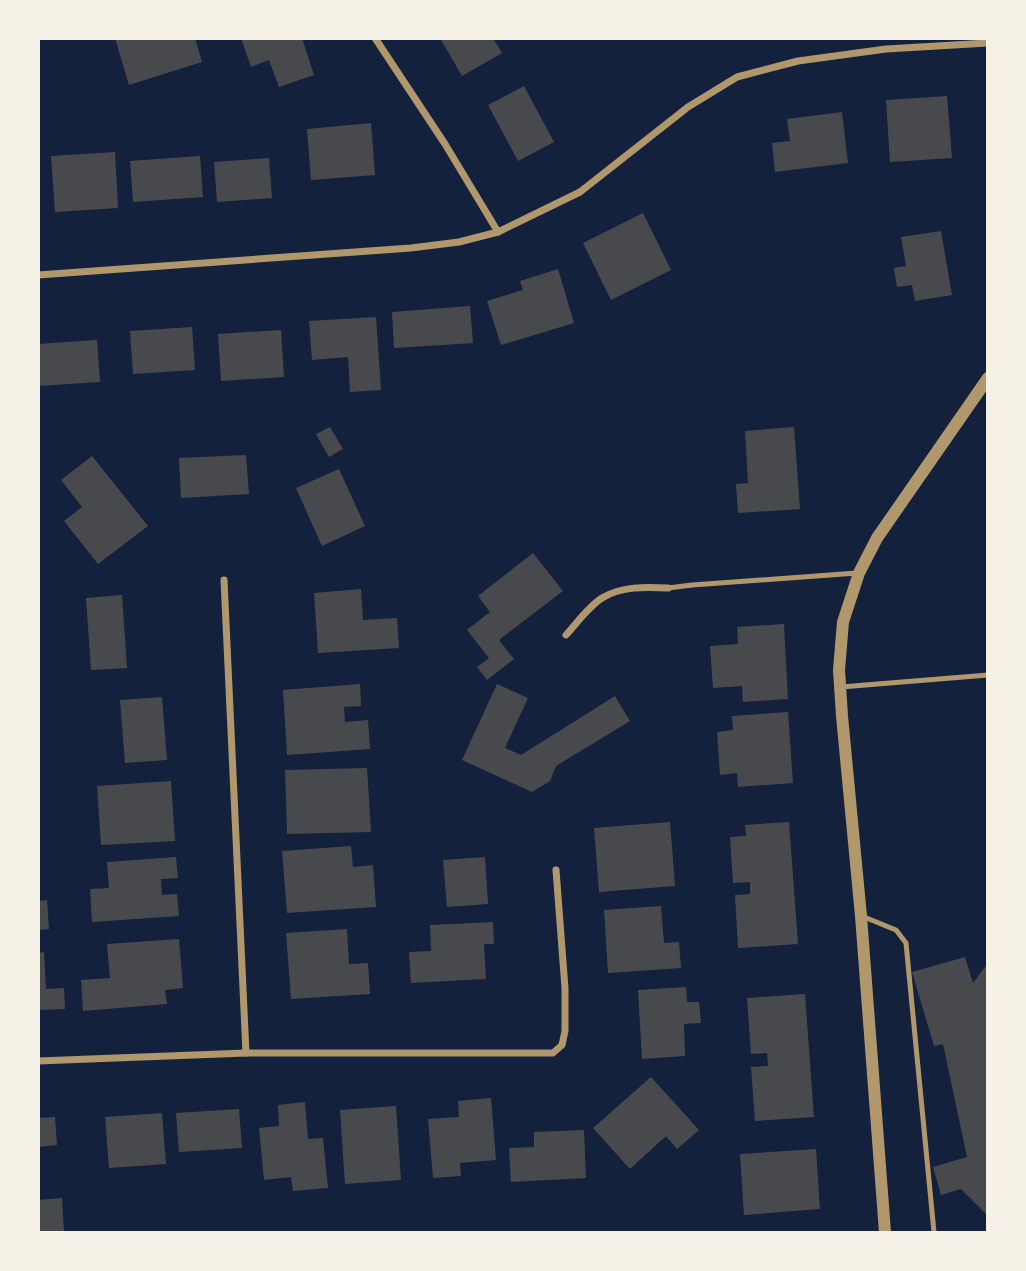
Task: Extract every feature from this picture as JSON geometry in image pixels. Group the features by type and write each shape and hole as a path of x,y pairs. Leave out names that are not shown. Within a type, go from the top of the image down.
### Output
{"street":[{"path":"375,38 498,232"},
{"path":"38,275 411,248 459,242 498,232 580,192 688,107 737,77 798,61 886,49 988,43"},
{"path":"885,1233 839,670 843,622 859,573 877,538 988,378"},
{"path":"225,580 246,1053"},
{"path":"566,635 601,598 644,586 668,588"},
{"path":"38,1061 246,1053 553,1053 562,1045 565,1031 565,988 556,870"}],"lane":[{"path":"668,588 859,573"},
{"path":"841,687 988,675"},
{"path":"861,916 897,930 906,943 934,1233"}],"building":[{"path":"115,38 195,38 202,62 129,85"},
{"path":"241,38 302,38 314,75 279,87 269,60 251,67"},
{"path":"440,38 493,38 502,53 462,76"},
{"path":"524,86 554,142 518,161 488,105"},
{"path":"947,96 952,158 890,162 886,100"},
{"path":"842,112 848,163 775,172 772,143 790,141 787,119"},
{"path":"371,123 375,175 311,180 307,129"},
{"path":"115,152 118,208 55,212 51,156"},
{"path":"200,156 203,197 133,202 130,161"},
{"path":"269,158 272,198 217,202 214,162"},
{"path":"643,213 671,270 611,300 583,243"},
{"path":"941,231 952,295 915,301 912,285 897,287 894,268 906,266 901,237"},
{"path":"558,269 574,323 501,345 487,301 523,290 520,281"},
{"path":"470,306 473,343 394,348 392,312"},
{"path":"376,317 381,390 350,392 348,357 312,360 309,321"},
{"path":"192,327 195,370 133,374 130,331"},
{"path":"281,330 284,377 221,381 218,334"},
{"path":"97,340 100,382 38,386 38,344"},
{"path":"330,427 343,449 329,457 316,434"},
{"path":"794,427 800,509 738,513 736,484 748,483 745,431"},
{"path":"246,455 249,494 181,498 179,458"},
{"path":"92,456 148,526 98,564 64,521 82,507 61,480"},
{"path":"339,469 365,526 322,546 296,488"},
{"path":"533,553 563,591 499,640 514,659 487,680 477,667 489,658 467,630 490,612 478,596"},
{"path":"361,589 363,620 397,618 399,648 318,653 314,593"},
{"path":"122,595 127,668 91,670 86,598"},
{"path":"784,624 788,699 743,702 742,686 713,688 710,646 738,644 737,627"},
{"path":"360,684 361,706 344,707 345,722 368,720 370,749 287,755 283,690"},
{"path":"497,684 528,698 505,748 521,755 615,696 630,721 556,766 550,781 532,792 462,760"},
{"path":"162,697 167,760 125,763 120,700"},
{"path":"788,712 793,783 738,787 737,773 720,775 717,732 733,730 732,716"},
{"path":"367,768 371,832 287,834 285,770"},
{"path":"171,781 175,841 101,845 97,786"},
{"path":"670,822 675,886 599,892 594,828"},
{"path":"789,822 798,944 738,948 735,895 750,894 750,882 733,883 730,837 746,836 745,825"},
{"path":"351,846 353,867 373,865 376,907 287,913 282,851"},
{"path":"176,857 178,878 161,879 162,895 177,894 179,916 92,922 90,889 109,888 107,862"},
{"path":"485,857 488,904 447,907 443,860"},
{"path":"47,900 49,929 38,930 38,901"},
{"path":"661,906 664,943 679,942 681,968 608,973 604,910"},
{"path":"493,922 494,944 484,944 486,979 411,983 409,952 431,951 430,925"},
{"path":"347,929 349,964 368,963 370,994 291,999 286,933"},
{"path":"179,939 183,988 165,990 167,1004 83,1011 81,980 110,978 107,944"},
{"path":"44,952 46,989 64,988 65,1009 38,1010 38,953"},
{"path":"965,957 973,983 988,963 988,1216 961,1189 941,1195 933,1167 967,1157 943,1044 934,1046 912,972"},
{"path":"686,987 687,1002 699,1002 701,1023 684,1024 685,1056 642,1059 638,990"},
{"path":"805,994 814,1117 755,1121 751,1067 768,1066 767,1053 751,1054 747,998"},
{"path":"651,1077 699,1130 677,1149 666,1136 630,1169 593,1128"},
{"path":"491,1098 496,1160 460,1163 461,1176 433,1178 428,1119 459,1117 458,1101"},
{"path":"305,1102 308,1139 323,1138 328,1188 293,1191 291,1177 264,1180 259,1128 279,1126 278,1105"},
{"path":"396,1106 401,1180 345,1184 340,1110"},
{"path":"239,1109 242,1148 179,1152 176,1113"},
{"path":"162,1113 166,1164 109,1168 105,1117"},
{"path":"55,1117 57,1145 38,1147 38,1118"},
{"path":"584,1130 586,1178 511,1182 509,1148 534,1147 534,1132"},
{"path":"816,1149 820,1209 744,1215 740,1154"},
{"path":"62,1198 64,1232 38,1232 38,1200"}]}
